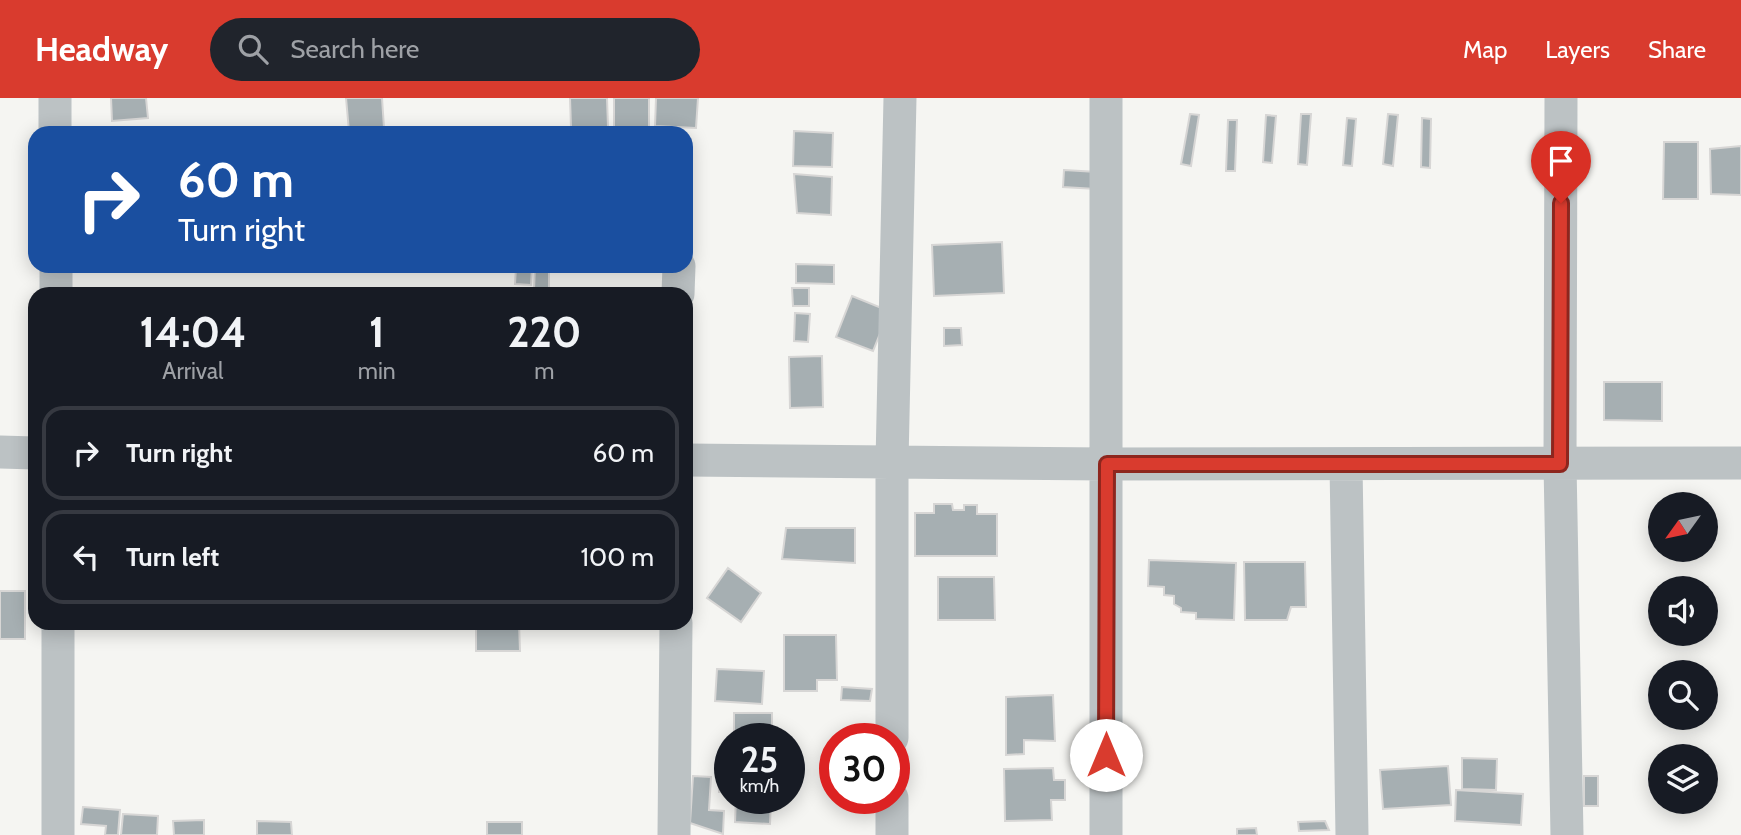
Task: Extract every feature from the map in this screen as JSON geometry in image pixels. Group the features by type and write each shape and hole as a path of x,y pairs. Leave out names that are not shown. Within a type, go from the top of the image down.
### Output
{"street":[{"path":"55,98 55,126"},
{"path":"892,723 892,462 900,98"},
{"path":"1106,98 1106,835"},
{"path":"1561,98 1560,464 1567,835"},
{"path":"0,453 28,453"},
{"path":"693,460 1107,464 1741,463"},
{"path":"1346,464 1352,835"},
{"path":"58,630 58,835"},
{"path":"674,835 676,630"},
{"path":"892,814 892,835"}],"building":[{"path":"111,98 146,98 148,118 112,121"},
{"path":"346,98 382,98 384,126 349,126"},
{"path":"570,98 607,98 608,126 571,126"},
{"path":"614,98 649,98 649,126 614,126"},
{"path":"656,98 698,98 696,128 655,126"},
{"path":"1190,114 1199,115 1191,166 1181,164"},
{"path":"1301,114 1311,114 1307,165 1298,164"},
{"path":"1388,114 1398,115 1393,166 1383,164"},
{"path":"1266,115 1276,116 1272,163 1263,162"},
{"path":"1347,118 1356,119 1352,166 1343,165"},
{"path":"1422,118 1431,119 1430,168 1421,167"},
{"path":"1228,120 1237,120 1235,171 1226,171"},
{"path":"794,131 833,133 832,167 793,166"},
{"path":"1664,142 1698,142 1698,199 1663,199"},
{"path":"1741,146 1741,195 1711,194 1710,149"},
{"path":"1064,170 1097,172 1096,189 1063,187"},
{"path":"794,174 832,177 831,215 797,213"},
{"path":"1002,242 1004,293 934,296 932,245"},
{"path":"796,264 834,265 834,284 796,283"},
{"path":"516,273 532,273 531,285 515,284"},
{"path":"535,273 549,273 549,287 534,287"},
{"path":"792,288 809,288 809,306 793,306"},
{"path":"852,296 889,311 873,351 836,337"},
{"path":"795,313 810,314 808,342 794,341"},
{"path":"944,328 961,328 962,345 944,346"},
{"path":"822,356 823,407 790,408 789,357"},
{"path":"1604,382 1662,382 1662,421 1604,420"},
{"path":"934,504 952,504 953,510 964,510 964,505 977,505 977,514 997,514 997,556 915,556 915,513 934,513"},
{"path":"786,528 855,528 855,563 782,559"},
{"path":"1149,560 1236,563 1234,620 1196,619 1196,613 1181,612 1181,608 1174,604 1174,596 1164,595 1164,587 1148,586"},
{"path":"1244,562 1305,562 1306,607 1291,607 1287,620 1245,620"},
{"path":"728,568 761,593 741,622 707,598"},
{"path":"938,577 994,577 995,620 938,620"},
{"path":"0,591 25,591 25,639 0,639"},
{"path":"476,630 519,630 520,651 476,651"},
{"path":"784,635 836,635 837,680 817,680 817,691 784,691"},
{"path":"717,669 764,671 762,704 715,701"},
{"path":"842,687 872,689 870,701 841,700"},
{"path":"1053,695 1055,741 1024,740 1024,754 1006,755 1006,697"},
{"path":"734,713 772,713 772,723 734,723"},
{"path":"1462,758 1497,759 1496,790 1462,789"},
{"path":"1448,766 1451,805 1383,809 1380,770"},
{"path":"1053,768 1054,780 1065,780 1065,800 1051,800 1052,820 1005,821 1004,769"},
{"path":"693,776 711,777 709,810 714,810 714,814 724,814 723,834 690,823"},
{"path":"1584,776 1598,776 1598,806 1584,806"},
{"path":"1456,790 1523,794 1521,825 1455,821"},
{"path":"83,807 120,810 118,835 105,835 106,826 81,824"},
{"path":"123,814 158,816 157,835 121,835"},
{"path":"735,814 770,814 770,824 735,822"},
{"path":"204,820 204,835 174,835 173,821"},
{"path":"257,821 291,822 292,835 257,835"},
{"path":"1325,821 1329,830 1299,831 1298,822"},
{"path":"487,822 522,822 522,835 487,835"},
{"path":"1256,828 1257,835 1237,835 1237,829"}],"route":[{"path":"1106,755 1107,464 1560,464 1561,203"}]}
